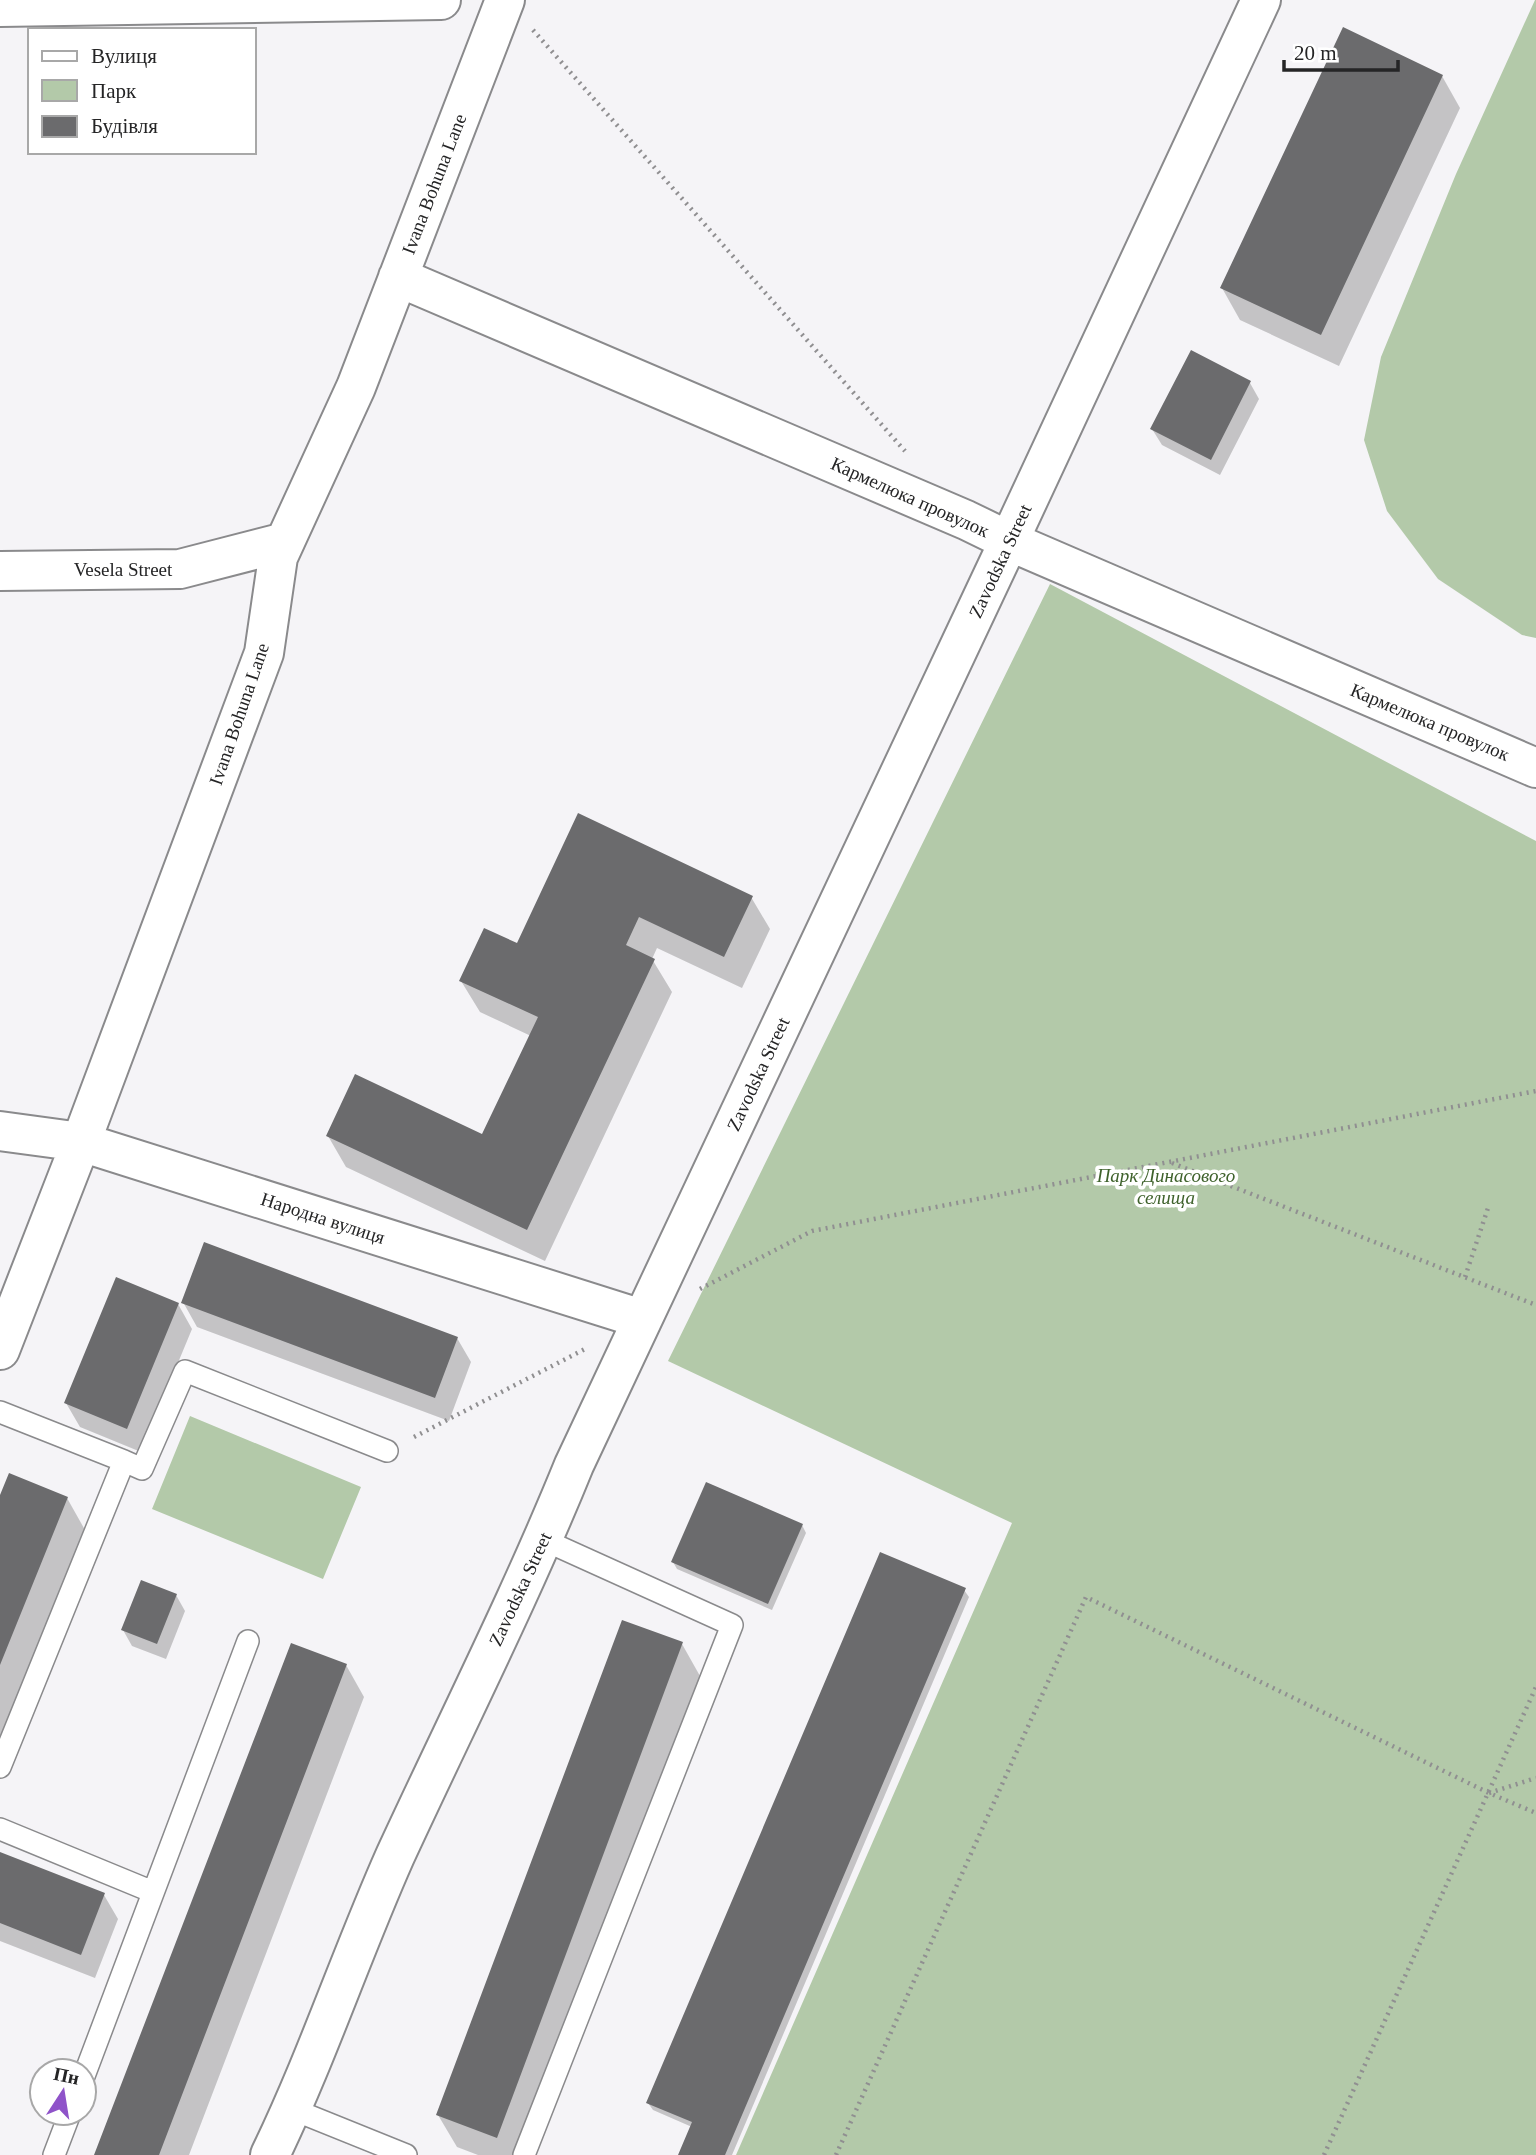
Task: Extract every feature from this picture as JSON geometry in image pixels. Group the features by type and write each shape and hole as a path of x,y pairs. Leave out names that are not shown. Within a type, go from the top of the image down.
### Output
{"street":[{"path":"0,7 441,0"},
{"name":"Zavodska Street","path":"270,2155 292,2109 394,1859 544,1540 574,1465 1010,541 1261,0"},
{"name":"Ivana Bohuna Lane","path":"0,1350 264,653 278,557 356,387 398,277 515,10"},
{"name":"Кармелюка провулок","path":"398,277 1536,768"},
{"name":"Vesela Street","path":"0,571 180,569 285,542"},
{"name":"Народна вулиця","path":"0,1131 81,1142 642,1319"}],"lane":[{"path":"0,1412 142,1469 185,1371 387,1451"},
{"path":"0,1767 124,1461"},
{"path":"524,2155 732,1625 544,1540"},
{"path":"91,2057 248,1641"},
{"path":"0,1829 153,1892"},
{"path":"292,2109 406,2155"},
{"path":"54,2155 65,2127"}],"path":[{"path":"515,10 911,457"},
{"path":"387,1451 813,1231 1536,1091"},
{"path":"1170,1162 1536,1305"},
{"path":"1465,1278 1488,1208"},
{"path":"836,2155 1086,1597 1489,1793 1536,1813"},
{"path":"1324,2155 1536,1687"},
{"path":"1489,1793 1536,1777"}],"green space":[{"path":"1535,0 1536,638 1522,635 1438,579 1387,511 1364,440 1381,357 1456,174"},
{"name":"Парк Динасового селища","path":"1050,584 1536,841 1536,2155 736,2155 1012,1523 668,1361"},
{"path":"190,1416 361,1487 323,1579 152,1509"}],"building":[{"path":"1343,27 1443,75 1321,335 1220,288"},
{"path":"1191,350 1251,381 1211,460 1150,429"},
{"path":"578,813 753,896 724,957 639,917 626,945 655,959 527,1230 326,1136 355,1074 482,1134 538,1017 459,981 484,928 517,943"},
{"path":"204,1242 458,1337 435,1398 181,1303"},
{"path":"116,1277 179,1303 127,1429 64,1403"},
{"path":"9,1473 68,1497 0,1665 0,1495"},
{"path":"706,1482 803,1524 768,1604 671,1562"},
{"path":"880,1552 966,1588 725,2155 678,2155 692,2122 646,2103"},
{"path":"141,1580 177,1594 157,1644 121,1630"},
{"path":"622,1620 683,1642 497,2138 436,2115"},
{"path":"291,1643 347,1664 159,2155 94,2155"},
{"path":"0,1852 105,1893 81,1955 0,1923"}]}
